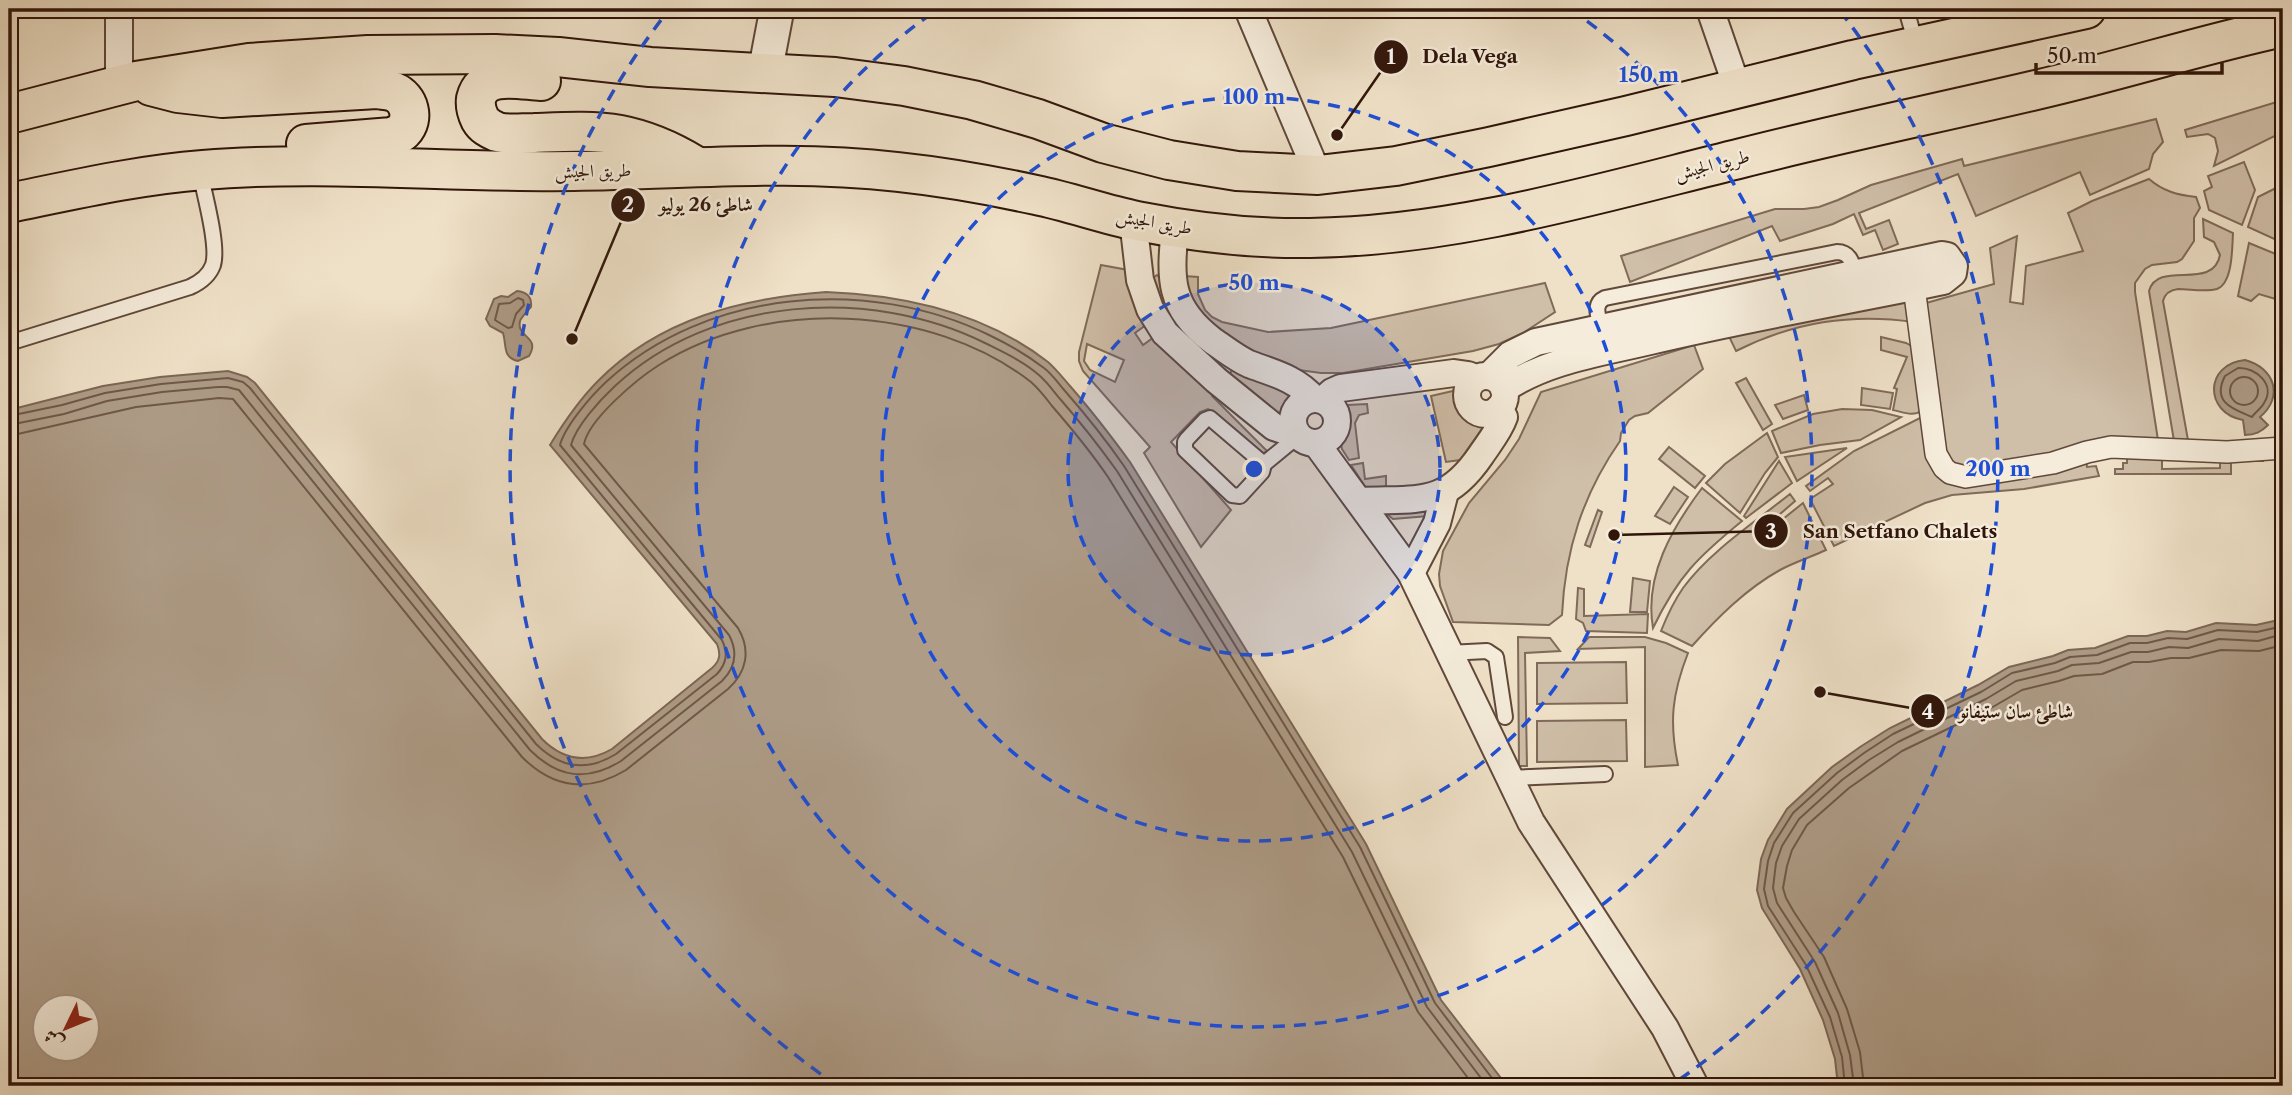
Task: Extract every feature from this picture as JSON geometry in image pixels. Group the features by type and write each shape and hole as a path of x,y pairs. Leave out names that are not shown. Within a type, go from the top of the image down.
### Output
{"highway":[{"path":"9,114 128,83 248,63 431,53 558,57 650,67 835,77 904,86 973,100 1038,119 1103,143 1169,160 1237,171 1318,175 1396,166 1465,152 1626,116 1737,87 2086,9"},
{"name":"طريق الجيش","path":"9,203 200,170 304,167 504,171 699,169 756,164 889,171 1042,196 1133,220 1265,237 1308,238 1396,232 1485,219 1573,200 1859,128 2039,89 2283,27"},
{"path":"650,67 600,80 573,83 504,79 491,81 480,89 477,112 483,124 495,131 619,135 663,149 699,169"},
{"path":"128,83 222,98 377,89 393,91 403,97 409,108 409,120 403,131 392,137 272,146 247,152 200,170"}],"street":[{"path":"119,9 128,83"},
{"path":"765,72 778,9"},
{"path":"1248,9 1318,175"},
{"path":"1710,9 1737,87"},
{"path":"1133,220 1136,259 1144,296 1156,321 1184,352 1274,427 1325,442 1332,436 1338,420 1336,412 1296,382 1236,358 1200,331 1181,308 1174,294 1172,264 1175,227"},
{"path":"1942,255 1951,260 1953,273 1949,278 1717,325 1565,361 1492,388 1501,362 1523,347 1536,342 1942,255"},
{"path":"1914,287 1936,454 1950,473 1966,477 2053,463 2111,447 2227,452 2283,448"},
{"path":"1184,352 1200,331"},
{"path":"1219,383 1236,358"},
{"path":"1360,501 1420,498 1445,492 1459,483 1499,429 1504,417 1492,388 1468,375 1454,373 1341,388 1298,405 1292,421 1360,501 1410,573 1531,822 1665,1028 1695,1086"},
{"path":"1410,573 1442,512 1445,492"}],"lane":[{"path":"1906,9 1916,46"},
{"path":"9,343 190,287 204,279 213,264 215,248 200,170"},
{"path":"1264,464 1213,419 1205,420 1185,442 1185,450 1236,496 1244,493 1262,472 1264,464 1303,436"},
{"path":"1448,653 1487,651 1496,657 1505,717"},
{"path":"1509,778 1605,774"}],"shaded area":[{"path":"2283,100 2283,132 2214,166 2218,151 2215,138 2208,134 2187,137 2185,130"},
{"path":"2156,119 2163,142 2153,154 2149,169 2090,195 2080,172 1976,216 1958,174 1859,213 1866,229 1889,220 1898,244 1883,250 1875,230 1863,235 1854,214 1833,224 1780,241 1772,226 1630,282 1621,256 1775,209 1819,207 1871,185 1962,159 1964,166"},
{"path":"2244,162 2255,190 2242,225 2209,210 2204,191 2212,187 2208,176"},
{"path":"2149,179 2171,192 2196,197 2200,208 2194,218 2194,241 2182,259 2152,265 2145,269 2135,283 2158,440 1962,470 1944,459 1926,303 1994,284 1990,248 2017,236 2010,302 2023,304 2026,266 2083,251 2068,213"},
{"path":"2278,187 2283,201 2283,243 2248,227 2258,197"},
{"path":"2203,219 2233,233 2231,264 2226,280 2217,289 2175,289 2167,294 2163,301 2188,440 2174,441 2149,291 2154,282 2163,277 2207,272 2215,266 2220,255 2214,242 2204,237"},
{"path":"2249,243 2283,257 2282,301 2259,294 2251,301 2238,296"},
{"path":"1101,265 1128,270 1216,391 1212,396 1267,451 1260,455 1208,409 1200,412 1171,442 1231,510 1201,547 1144,453 1150,447 1083,371 1079,352","holes":["1146,325 1154,337 1143,345 1135,333","1087,344 1124,360 1115,382 1090,370 1084,361"]},
{"path":"1157,275 1187,337 1169,325 1153,278"},
{"path":"1184,276 1198,277 1198,294 1205,310 1212,317 1222,322 1268,332 1331,328 1545,283 1555,312 1523,333 1499,344 1473,351 1343,373 1321,373 1299,370 1258,356 1197,314"},
{"path":"1910,301 1914,322 1868,319 1823,322 1779,333 1736,351 1725,328"},
{"path":"1881,337 1915,348 1921,411 1918,413 1908,414 1893,410 1897,389 1894,388 1907,357 1881,350"},
{"path":"1694,345 1703,369 1648,413 1629,420 1596,481 1572,545 1562,615 1549,625 1453,622 1440,586 1443,551 1469,503 1519,439 1541,392"},
{"path":"1236,363 1296,398 1288,407 1284,420 1228,377"},
{"path":"1746,378 1772,424 1763,430 1736,383"},
{"path":"1862,388 1893,393 1890,409 1861,405"},
{"path":"1457,390 1466,412 1484,426 1460,460 1446,462 1431,396"},
{"path":"1804,395 1808,410 1783,419 1775,405"},
{"path":"1367,404 1368,413 1359,415 1355,423 1359,458 1349,460 1342,449 1340,439 1349,427 1342,413 1343,409 1347,405"},
{"path":"1842,409 1872,410 1901,417 1860,440 1781,453 1772,431 1813,414"},
{"path":"1926,415 1938,469 2086,460 2087,467 2096,466 2099,476 2024,489 1952,495 1925,503 1834,546 1810,499 1833,484 1828,478 1810,491 1806,486 1854,451"},
{"path":"1767,433 1778,457 1740,513 1706,483 1725,464"},
{"path":"1669,447 1705,476 1695,488 1659,459"},
{"path":"1847,448 1797,481 1785,457"},
{"path":"2263,456 2263,461 2231,461 2231,474 2115,474 2115,469 2123,469 2127,457 2162,457 2162,469 2220,468 2220,461 2189,461 2189,457"},
{"path":"1779,461 1792,483 1746,518 1744,516"},
{"path":"1363,463 1365,479 1386,476 1386,489 1366,488 1351,465"},
{"path":"1674,487 1688,497 1670,524 1655,516"},
{"path":"1702,488 1742,521 1690,568 1671,594 1653,628 1651,609 1657,571 1680,519"},
{"path":"1790,494 1795,501 1779,515 1783,519 1803,503 1826,550 1780,570 1756,586 1722,614 1692,646 1661,631 1683,588 1706,562"},
{"path":"1427,507 1428,516 1393,519 1388,515 1389,512"},
{"path":"1598,510 1602,512 1590,547 1585,545"},
{"path":"1633,578 1650,581 1647,612 1630,612"},
{"path":"1578,588 1584,589 1584,616 1648,614 1647,633 1586,631 1583,623 1576,619"},
{"path":"1518,637 1550,638 1560,651 1525,653 1527,766 1519,766"},
{"path":"1589,637 1645,637 1688,653 1675,695 1673,721 1678,765 1645,767 1645,647 1578,649"},
{"path":"1626,662 1627,703 1537,704 1537,663"},
{"path":"1626,720 1627,761 1537,762 1537,721"}],"water":[{"path":"517,291 526,294 531,300 531,307 521,319 520,327 532,344 529,356 518,361 507,354 503,333 490,326 486,319 494,299 508,297"},
{"path":"826,292 885,297 943,310 998,331 1024,345 1057,371 1130,462 1366,844 1441,1000 1507,1086 9,1086 9,410 103,386 160,377 228,371 247,377 255,383 542,739 558,752 575,758 593,757 612,749 712,668 717,663 719,651 717,644 550,445 591,388 622,360 648,342 703,316 764,300"},
{"path":"2245,360 2263,369 2273,384 2274,392 2272,401 2260,417 2268,425 2258,433 2245,435 2243,420 2230,416 2221,408 2214,389 2222,370 2232,363"},
{"path":"2283,619 2283,1086 1838,1086 1835,1059 1823,1020 1800,969 1762,908 1757,890 1761,859 1768,840 1787,809 1832,767 1860,747 1890,728 2009,667 2068,650 2095,648 2128,636 2147,636 2167,631 2186,632 2216,623 2256,625"}],"place":[{"name":"Dela Vega","path":"1337,135"},
{"name":"شاطئ 26 يوليو","path":"572,339"},
{"name":"San Setfano Chalets","path":"1614,535"},
{"name":"شاطئ سان ستيفانو","path":"1820,692"}]}
